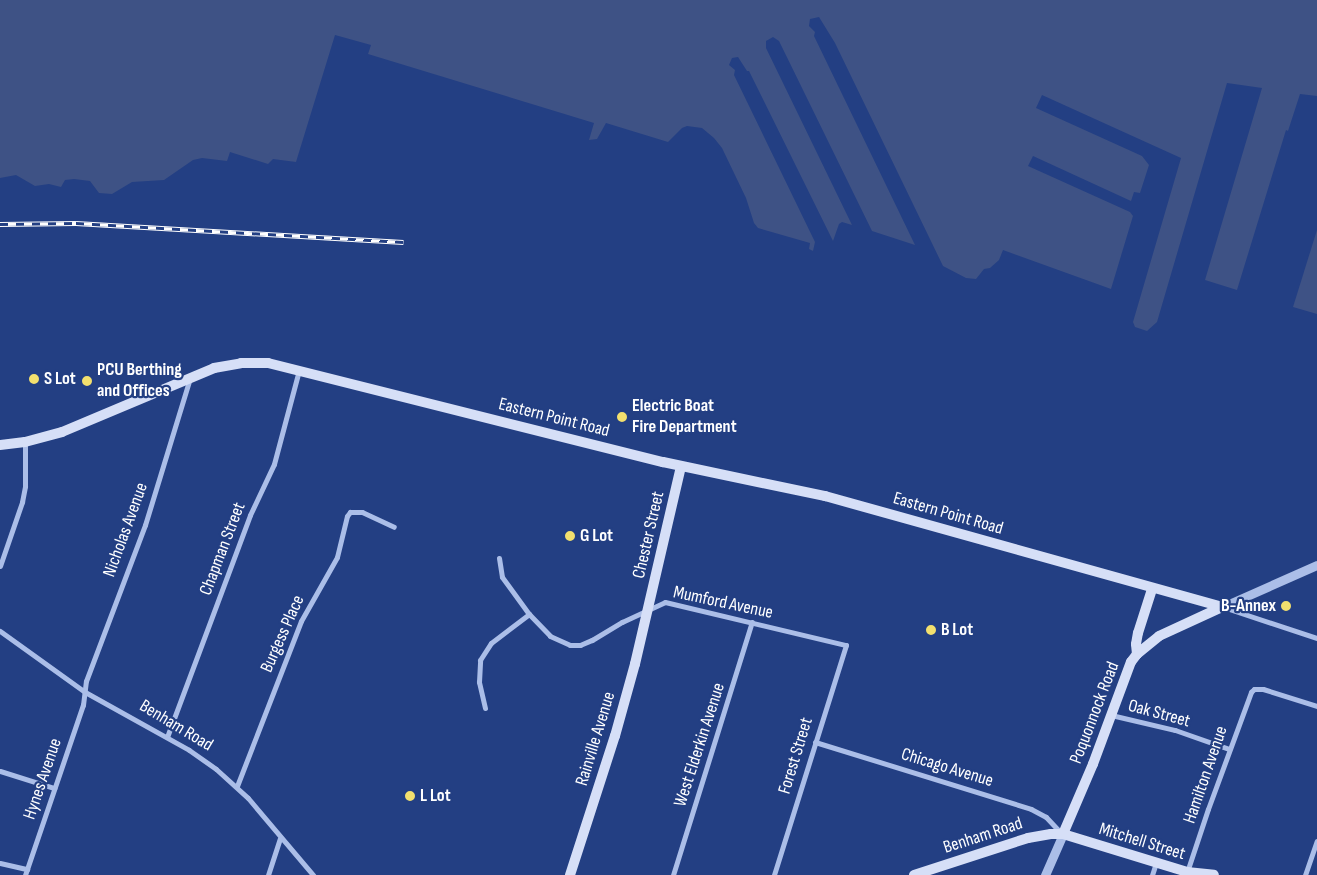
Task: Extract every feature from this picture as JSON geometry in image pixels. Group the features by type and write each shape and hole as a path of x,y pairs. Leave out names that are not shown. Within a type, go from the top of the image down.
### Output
{"main road":[{"name":"Eastern Point Road","path":"0,445 25,442 83,425 214,368 241,363 268,363 462,413 681,466 825,496 1152,589 1222,607"},
{"name":"Chester Street","path":"648,610 681,466"},
{"path":"1137,654 1138,633 1152,589"},
{"name":"Poquonnock Road","path":"1063,834 1093,764 1126,674 1137,654 1159,636 1222,607"},
{"name":"Rainville Avenue","path":"570,875 615,736 648,610"},
{"name":"Benham Road","path":"914,875 1028,838 1045,834 1063,834"},
{"name":"Mitchell Street","path":"1063,834 1187,872 1214,875"}],"street":[{"name":"Chapman Street","path":"167,737 250,515 274,464 299,370"},
{"name":"Nicholas Avenue","path":"85,692 86,681 115,600 145,525 190,377"},
{"path":"0,566 22,502 25,486 25,442"},
{"name":"Burgess Place","path":"237,786 300,621 337,557 347,516 350,512 362,512 394,527"},
{"name":"Mumford Avenue","path":"499,558 502,577 529,614 550,636 570,645 592,640 622,622 665,602 846,644"},
{"path":"1222,607 1317,565"},
{"path":"1222,607 1317,638"},
{"path":"485,708 479,682 480,660 491,643 529,614"},
{"name":"West Elderkin Avenue","path":"672,875 752,622"},
{"name":"Benham Road","path":"0,631 85,692 190,750 237,786 313,875"},
{"name":"Forest Street","path":"774,875 846,644"},
{"name":"Hamilton Avenue","path":"1187,872 1249,695 1254,689 1263,689 1317,706"},
{"name":"Hynes Avenue","path":"25,875 83,705 85,692"},
{"name":"Oak Street","path":"1111,715 1175,730 1229,749"},
{"name":"Chicago Avenue","path":"815,742 1031,809 1046,817 1063,834"},
{"path":"0,771 54,788"},
{"name":"Poquonnock Road","path":"1045,875 1063,834"},
{"path":"268,875 280,838"},
{"path":"1304,875 1317,841"},
{"path":"0,863 27,869"},
{"path":"1152,875 1156,863"}],"water":[{"path":"0,0 1317,0 1317,96 1300,94 1288,131 1286,130 1237,290 1205,280 1262,88 1227,83 1157,322 1147,331 1135,327 1133,322 1181,158 1042,95 1036,108 1142,156 1149,165 1140,193 1134,192 1131,201 1033,156 1028,166 1130,212 1133,216 1111,289 1003,250 999,260 990,268 984,269 976,279 966,278 943,266 835,43 819,17 810,19 809,26 815,32 814,36 915,245 872,231 779,41 773,37 766,41 766,48 852,225 842,222 839,224 833,241 749,71 747,71 738,57 732,58 729,65 735,70 734,75 815,242 813,251 809,249 810,243 758,228 754,223 746,198 722,148 702,128 687,126 682,128 668,142 606,123 597,139 589,140 594,123 368,54 371,45 335,35 296,162 273,159 268,164 230,152 227,161 202,158 193,160 164,180 132,182 112,194 99,193 90,181 65,180 61,187 49,184 35,186 16,175 0,178"},
{"path":"1317,230 1317,314 1293,307"}],"railway":[{"path":"0,224 76,223 403,242"}],"place":[{"name":"S Lot","path":"34,379"},
{"name":"PCU Berthing and Offices","path":"87,381"},
{"name":"Electric Boat Fire Department","path":"622,417"},
{"name":"G Lot","path":"570,536"},
{"name":"B-Annex","path":"1286,606"},
{"name":"B Lot","path":"931,630"},
{"name":"L Lot","path":"410,796"}]}
